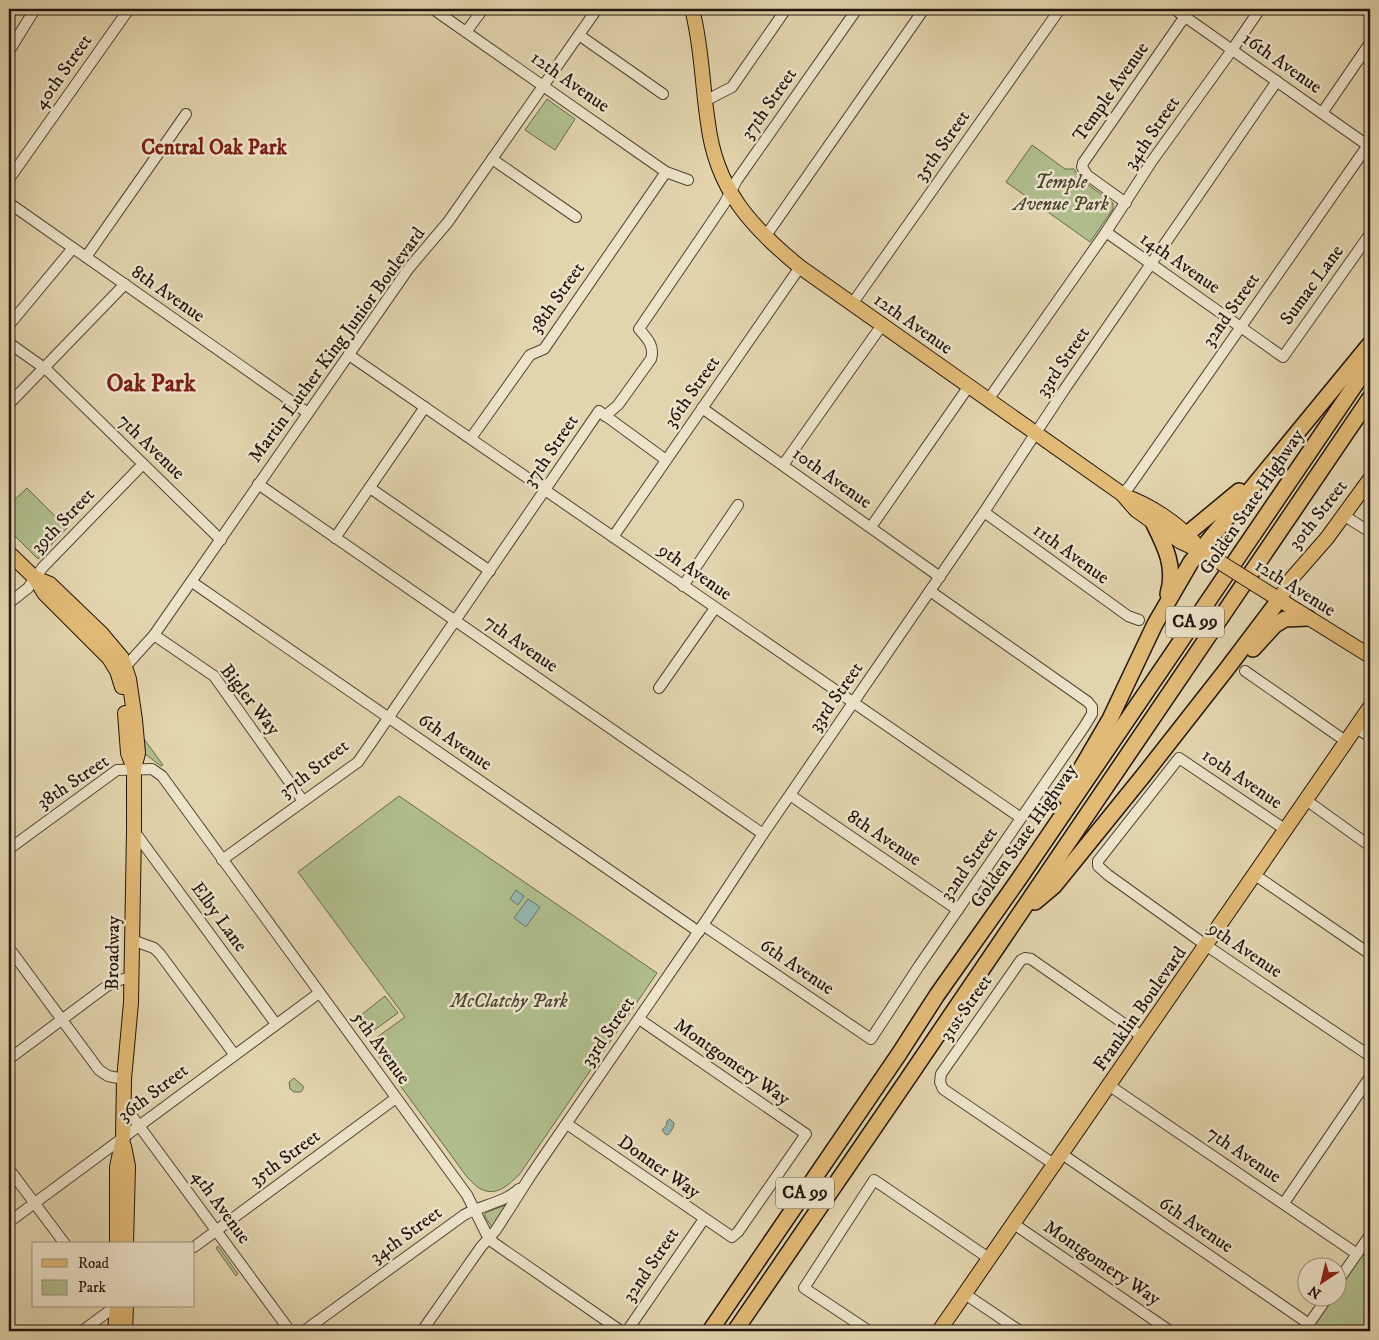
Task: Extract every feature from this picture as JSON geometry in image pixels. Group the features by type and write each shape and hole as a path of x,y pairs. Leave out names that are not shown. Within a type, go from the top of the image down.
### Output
{"highway":[{"path":"1019,879 1088,754 1110,720 1164,607 1192,562 1204,552 1269,466 1370,344"},
{"name":"Golden State Highway","path":"710,1331 899,1054 937,995 1019,879 1370,364"},
{"name":"Golden State Highway","path":"735,1331 1020,915 1138,738 1370,398"},
{"path":"1187,534 1269,466"},
{"path":"1153,522 1166,546 1171,566 1169,589 1164,607"},
{"path":"1020,915 1054,886 1226,670 1274,596"},
{"path":"1226,670 1246,656 1276,625 1286,619 1308,618"}],"main road":[{"name":"12th Avenue","path":"692,9 703,66 708,125 715,154 730,192 742,211 765,237 800,268 1122,494 1140,501 1187,534 1204,552"},
{"name":"30th Street","path":"1274,596 1327,538 1370,479"},
{"name":"12th Avenue","path":"1122,494 1136,510 1181,542 1204,552 1370,656"},
{"name":"Broadway","path":"9,553 35,578 50,584 116,651 130,687 138,753 134,769 130,1029 123,1104 123,1138 128,1166 126,1242"},
{"name":"Franklin Boulevard","path":"939,1331 1207,946 1370,707"},
{"name":"Broadway","path":"117,1242 117,1167 123,1138"},
{"path":"115,1331 116,1308"},
{"path":"125,1331 126,1308"}],"street":[{"path":"9,51 36,9"},
{"name":"40th Street","path":"9,179 129,9"},
{"name":"12th Avenue","path":"433,9 666,172 688,180"},
{"path":"466,32 483,9"},
{"name":"Martin Luther King Junior Boulevard","path":"122,669 154,635 409,268 448,222 597,9"},
{"path":"705,101 732,87 786,9"},
{"name":"37th Street","path":"222,860 358,762 546,491 599,411 605,416 618,405 651,359 651,343 639,329 730,192 857,9"},
{"path":"765,237 924,9"},
{"name":"35th Street","path":"852,304 1060,9"},
{"name":"16th Avenue","path":"1174,9 1369,146"},
{"name":"34th Street","path":"988,400 1260,9"},
{"name":"Temple Avenue","path":"1126,203 1087,175 1082,167 1181,22 1186,18"},
{"path":"579,35 663,94"},
{"path":"1322,113 1370,43"},
{"name":"33rd Street","path":"422,1331 488,1237 496,1230 531,1175 984,512 1064,390 1277,81"},
{"path":"86,257 186,114"},
{"name":"32nd Street","path":"1122,494 1129,488 1369,146"},
{"path":"492,159 576,217"},
{"name":"38th Street","path":"471,438 530,355 544,349 666,172"},
{"name":"8th Avenue","path":"9,203 308,413"},
{"name":"14th Avenue","path":"1106,232 1283,357"},
{"name":"Sumac Lane","path":"1283,357 1370,234"},
{"path":"9,325 73,248"},
{"name":"36th Street","path":"613,537 800,268"},
{"path":"9,404 125,284"},
{"path":"783,465 882,325"},
{"name":"7th Avenue","path":"9,343 44,368 221,540"},
{"name":"9th Avenue","path":"349,355 1022,818"},
{"path":"871,527 968,386"},
{"path":"335,538 425,407"},
{"name":"10th Avenue","path":"702,408 940,576"},
{"path":"605,416 666,460"},
{"name":"39th Street","path":"9,602 28,588 43,567 143,464"},
{"name":"7th Avenue","path":"258,484 763,834"},
{"path":"370,488 490,571"},
{"path":"683,586 738,506"},
{"name":"11th Avenue","path":"984,512 1128,616 1139,620"},
{"path":"1344,515 1370,532"},
{"name":"6th Avenue","path":"192,582 701,928 871,1039"},
{"name":"32nd Street","path":"871,1039 1092,714 1092,707 1088,702 930,591"},
{"path":"659,688 715,608"},
{"name":"Bigler Way","path":"154,635 214,676 303,801"},
{"path":"1245,671 1347,742"},
{"path":"1357,728 1370,737"},
{"name":"10th Avenue","path":"1102,870 1098,866 1098,861 1179,758 1286,830"},
{"name":"38th Street","path":"9,848 117,770 134,769"},
{"name":"5th Avenue","path":"134,769 152,769 162,776 467,1195 488,1237 495,1244 621,1331"},
{"name":"8th Avenue","path":"790,795 958,910"},
{"path":"1306,800 1370,846"},
{"name":"Elby Lane","path":"134,831 276,1024"},
{"name":"9th Avenue","path":"1102,870 1207,946 1370,1056"},
{"path":"1255,875 1370,954"},
{"path":"132,940 154,948 160,954 234,1054"},
{"path":"9,948 102,1073 124,1079"},
{"name":"31st Street","path":"940,1082 941,1074 1021,960 1025,958 1031,960 1144,1037"},
{"path":"9,1059 107,986 131,977"},
{"name":"36th Street","path":"9,1222 319,993"},
{"name":"Montgomery Way","path":"639,1019 806,1134 738,1232 732,1237"},
{"path":"1284,1203 1370,1077"},
{"name":"6th Avenue","path":"940,1082 944,1089 1058,1160 1307,1328"},
{"name":"7th Avenue","path":"1110,1086 1357,1254"},
{"name":"35th Street","path":"195,1245 396,1098"},
{"name":"4th Avenue","path":"123,1104 290,1331"},
{"name":"Donner Way","path":"566,1124 732,1237"},
{"path":"9,1168 64,1242"},
{"name":"34th Street","path":"304,1331 464,1215 474,1209 511,1195 521,1188 531,1175"},
{"path":"869,1331 804,1288 874,1180 990,1259"},
{"name":"32nd Street","path":"627,1331 704,1219"},
{"name":"Montgomery Way","path":"1014,1224 1170,1331"},
{"path":"1346,1270 1370,1235"},
{"path":"965,1294 1020,1331"},
{"path":"82,1331 113,1308"},
{"path":"1307,1328 1320,1308"}],"green space":[{"path":"547,99 575,119 555,150 525,130"},
{"name":"Temple Avenue Park","path":"1032,145 1065,169 1074,169 1079,178 1113,203 1113,209 1090,242 1006,182"},
{"path":"27,488 67,528 38,559 9,530 9,505"},
{"path":"144,739 163,765 161,766 145,754"},
{"name":"McClatchy Park","path":"399,796 657,973 519,1175 506,1186 496,1191 485,1191 476,1186 467,1177 369,1043 405,1017 298,872"},
{"path":"385,996 398,1013 373,1031 361,1015"},
{"path":"294,1078 304,1087 301,1092 294,1092 290,1089 289,1082"},
{"path":"508,1204 492,1227 485,1217 485,1213"},
{"path":"1370,1241 1370,1331 1309,1331 1325,1308 1346,1308 1346,1277"},
{"path":"218,1246 238,1274 236,1276 216,1248"}],"water":[{"path":"516,890 524,896 518,905 510,899"},
{"path":"528,899 540,907 526,927 514,918"},
{"path":"670,1119 674,1123 673,1128 666,1135 662,1130"}],"district":[{"name":"Central Oak Park","path":"214,148"},
{"name":"Oak Park","path":"151,384"}]}
